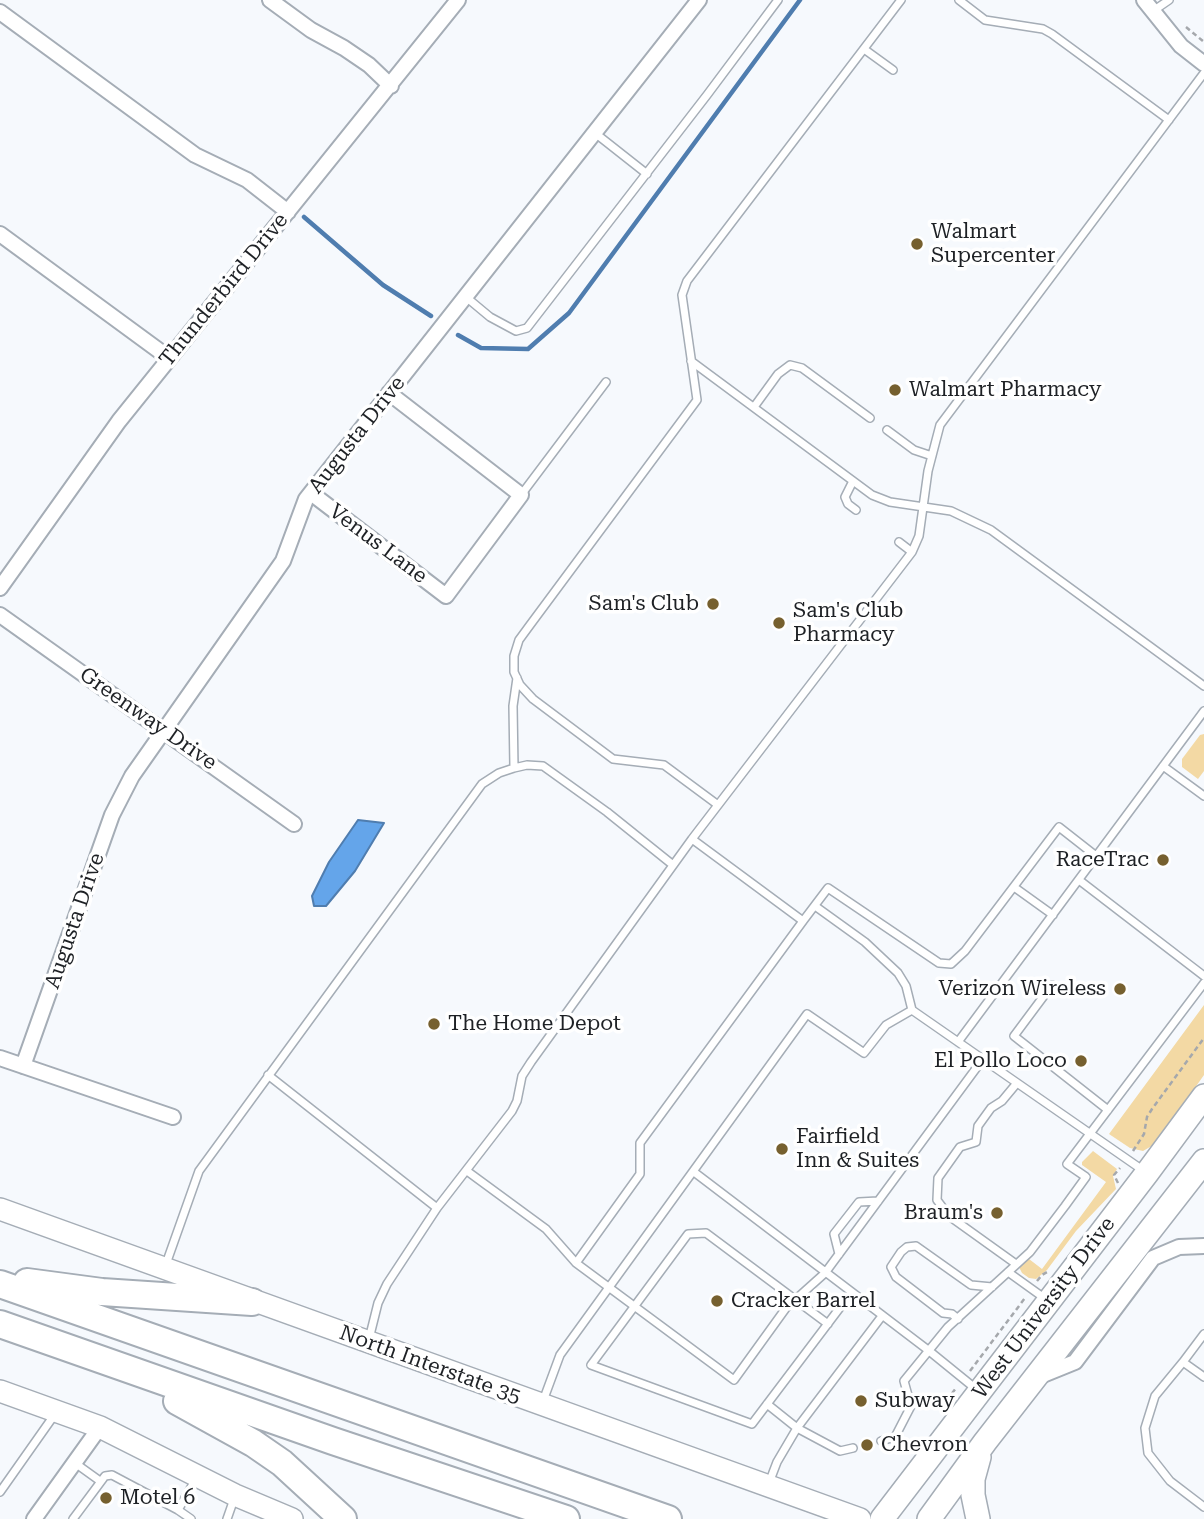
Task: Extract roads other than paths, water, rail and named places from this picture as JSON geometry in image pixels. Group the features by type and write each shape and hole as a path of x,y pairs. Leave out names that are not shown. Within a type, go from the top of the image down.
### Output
{"highway":[{"path":"0,1277 102,1292 252,1301"},
{"path":"0,1284 668,1519"},
{"path":"0,1324 556,1515"},
{"path":"118,1366 253,1443 282,1463 342,1519"}],"main road":[{"name":"West University Drive","path":"882,1519 1204,1096"},
{"name":"West University Drive","path":"929,1519 985,1442 1204,1161"},
{"path":"1147,1173 1177,1196"},
{"name":"North Interstate 35","path":"0,1209 860,1519"},
{"path":"0,1391 100,1427 235,1495 292,1519"},
{"path":"978,1519 973,1479 985,1442"},
{"path":"794,1497 816,1519"}],"street":[{"path":"270,0 311,30 369,65 391,86"},
{"name":"Thunderbird Drive","path":"0,588 119,421 458,0"},
{"name":"Augusta Drive","path":"23,1066 112,815 132,776 283,561 311,493 699,0"},
{"path":"1148,5 1181,46 1204,64"},
{"path":"0,12 195,155 247,180 288,212"},
{"path":"0,234 169,358"},
{"path":"389,393 521,495"},
{"name":"Venus Lane","path":"311,493 446,596 521,495"},
{"name":"Greenway Drive","path":"0,615 294,824"},
{"path":"0,1058 173,1117"},
{"path":"1034,1379 1074,1362 1153,1258 1179,1247 1204,1246"},
{"path":"34,1519 100,1427"}],"lane":[{"path":"465,297 490,317 516,331 527,328 778,0"},
{"path":"718,805 664,765 613,759 533,699 514,672 514,656 519,640 697,400 682,295 687,281 901,0"},
{"path":"958,0 985,20 1043,29 1169,120"},
{"path":"1148,5 1169,0"},
{"path":"864,49 892,70"},
{"path":"368,1343 378,1303 387,1284 437,1208 512,1111 522,1076 531,1062 692,839 912,552 919,536 940,425 1204,73"},
{"path":"594,133 646,174"},
{"path":"691,361 872,495 890,502 924,505 961,515 990,530 1204,686"},
{"path":"754,407 778,374 790,365 802,368 870,418"},
{"path":"521,495 606,382"},
{"path":"887,430 914,450 932,456"},
{"path":"853,481 845,497 848,504 856,510"},
{"path":"899,542 912,552"},
{"path":"514,768 513,706 517,678"},
{"path":"958,1042 1204,711"},
{"path":"164,1269 199,1171 482,783 514,768 543,766 607,812 673,865"},
{"path":"1163,766 1204,796"},
{"path":"576,1263 640,1174 640,1143 828,888 939,963 951,964 965,951 1059,827 1096,856"},
{"path":"692,839 803,921"},
{"path":"1079,880 1204,975"},
{"path":"1014,887 1053,915"},
{"path":"815,906 865,942 898,973 906,986 912,1010 1147,1173"},
{"path":"881,1441 895,1437 911,1406 904,1381 928,1350 958,1319 1030,1252 1086,1177 1067,1164 1204,984"},
{"path":"1052,985 1014,1036 1108,1110"},
{"path":"541,1405 560,1355 807,1014 864,1053 886,1025 912,1010"},
{"path":"467,1171 546,1229 576,1263 734,1380 786,1308 825,1273 983,1059"},
{"path":"268,1075 437,1208"},
{"path":"1016,1264 948,1216 937,1200 938,1178 960,1147 976,1142 978,1126 1017,1083"},
{"path":"694,1172 980,1392"},
{"path":"839,1254 834,1234 859,1202 878,1201"},
{"path":"828,1324 706,1233 688,1234 591,1365 752,1424 828,1324 851,1293"},
{"path":"958,1319 953,1314 943,1313 896,1277 891,1267 901,1252 907,1247 916,1246 971,1285 992,1287"},
{"path":"1008,1272 1049,1302"},
{"path":"768,1487 777,1462 797,1428 882,1316"},
{"path":"1204,1334 1156,1396 1145,1428 1148,1453 1170,1481 1204,1507"},
{"path":"1183,1362 1204,1377"},
{"path":"767,1404 797,1428 840,1451 853,1448"},
{"path":"0,1492 57,1411"},
{"path":"74,1462 100,1482"},
{"path":"73,1519 105,1476 112,1475 191,1519"},
{"path":"178,1510 197,1476"},
{"path":"227,1519 235,1495"}],"water":[{"path":"358,820 384,823 355,871 326,906 314,906 312,896 329,862"}],"waterway":[{"path":"458,335 481,348 528,349 569,313 800,0"},
{"path":"304,217 383,285 431,316"}],"place":[{"name":"Walmart Supercenter","path":"917,244"},
{"name":"Walmart Pharmacy","path":"895,390"},
{"name":"Sam's Club","path":"713,604"},
{"name":"Sam's Club Pharmacy","path":"779,623"},
{"name":"RaceTrac","path":"1163,860"},
{"name":"Verizon Wireless","path":"1120,989"},
{"name":"The Home Depot","path":"434,1024"},
{"name":"El Pollo Loco","path":"1081,1061"},
{"name":"Fairfield Inn & Suites","path":"782,1149"},
{"name":"Braum's","path":"997,1213"},
{"name":"Cracker Barrel","path":"717,1301"},
{"name":"Subway","path":"861,1401"},
{"name":"Chevron","path":"867,1445"},
{"name":"Motel 6","path":"106,1498"}]}
